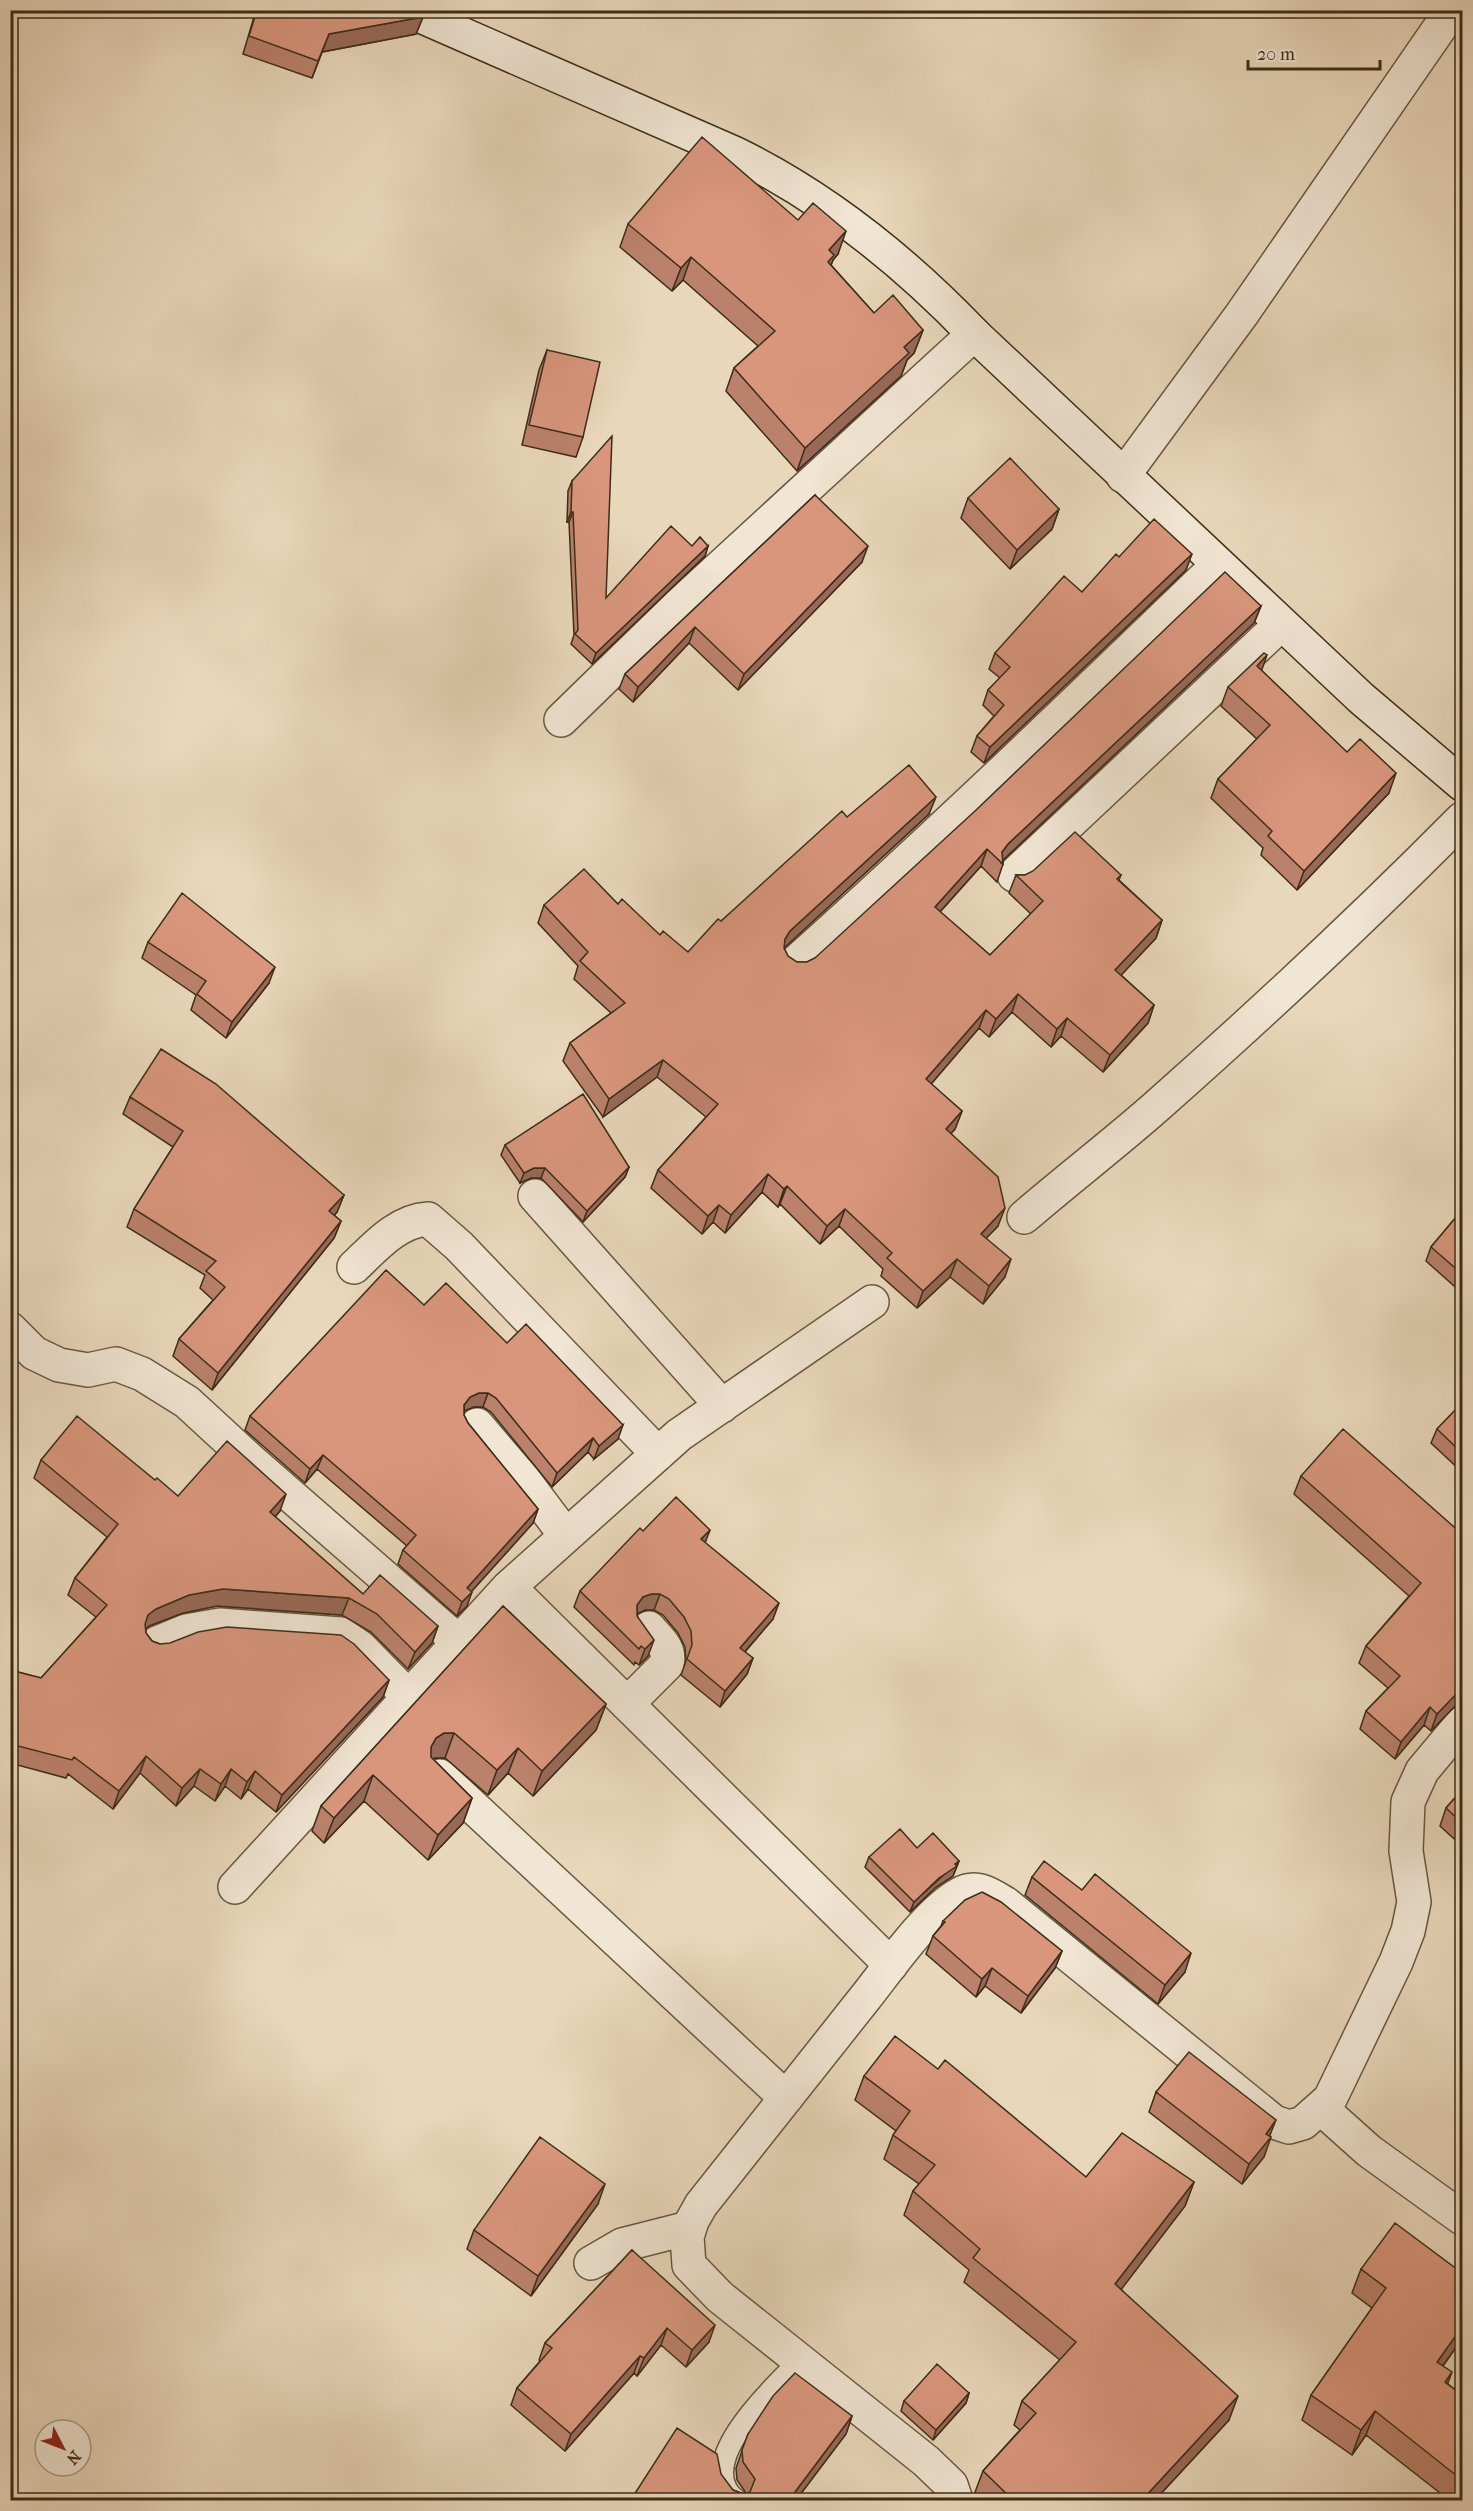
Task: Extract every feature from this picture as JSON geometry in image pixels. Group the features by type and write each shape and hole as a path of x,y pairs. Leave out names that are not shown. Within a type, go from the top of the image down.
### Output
{"street":[{"path":"407,10 766,169 812,197 880,247 937,295 974,334 1281,624 1361,698 1462,784"},
{"path":"1123,476 1242,315 1452,10"},
{"path":"561,720 678,606 974,334"},
{"path":"796,962 920,852 964,806 1218,565"},
{"path":"1014,875 1281,624"},
{"path":"1024,1216 1156,1107 1292,981 1352,929 1462,819"},
{"path":"535,1196 722,1406"},
{"path":"354,1268 383,1239 413,1220 428,1219 459,1246 658,1454"},
{"path":"235,1887 509,1587 679,1435 872,1302"},
{"path":"10,1329 34,1353 59,1365 88,1370 116,1364 142,1374 187,1402 250,1461 459,1642"},
{"path":"477,1425 524,1480 566,1536"},
{"path":"509,1587 891,1965"},
{"path":"157,1642 186,1631 220,1625 341,1634 360,1647 409,1697"},
{"path":"627,1704 668,1664 669,1655 666,1648 649,1628"},
{"path":"956,2500 951,2485 927,2461 720,2297 689,2265 687,2237 701,2205 891,1965 940,1908 960,1893 970,1890 982,1890 1006,1904 1274,2122 1289,2127 1303,2123 1330,2099 1408,1932 1413,1902 1406,1851 1408,1802 1422,1771 1462,1723"},
{"path":"441,1776 786,2098"},
{"path":"1321,2108 1369,2151 1462,2218"},
{"path":"591,2263 622,2245 689,2228"}],"lane":[{"path":"736,2500 730,2496 724,2483 728,2450 739,2428 758,2403 800,2361"}],"building":[{"path":"257,10 408,10 423,17 329,34 318,61 249,36"},
{"path":"702,137 798,220 813,203 846,231 829,250 834,255 828,262 874,313 893,295 923,330 904,347 909,353 805,448 734,368 775,331 691,257 681,268 628,224"},
{"path":"547,350 600,362 583,437 529,425"},
{"path":"612,436 606,598 671,526 692,546 700,537 708,546 596,653 575,634 578,630 573,512 571,512 572,481"},
{"path":"1010,458 1059,509 1017,550 968,498"},
{"path":"815,495 868,546 744,674 695,627 638,687 625,674"},
{"path":"1154,519 1192,554 990,747 977,736 1004,705 988,690 1010,667 995,653 1064,576 1082,592 1116,554 1119,557"},
{"path":"1225,572 1261,606 1008,844 1002,852 1003,864 987,849 935,907 990,955 1043,901 1016,875 1025,875 1033,871 1075,832 1121,875 1117,879 1162,920 1115,970 1154,1005 1110,1055 1067,1018 1057,1029 1018,994 996,1019 986,1010 926,1079 962,1111 946,1129 998,1177 1005,1208 981,1234 1011,1259 989,1286 957,1259 923,1291 887,1258 892,1253 845,1209 827,1226 787,1186 784,1189 768,1174 731,1215 719,1205 708,1216 658,1170 718,1104 663,1060 609,1099 570,1043 625,1003 580,961 588,952 544,905 584,869 618,904 622,899 660,935 663,931 688,952 718,919 721,921 842,811 847,817 909,765 936,797 790,931 785,939 784,948 788,956 797,962 807,962 815,958 975,811"},
{"path":"1264,653 1267,655 1257,666 1347,752 1360,739 1396,773 1304,871 1268,836 1272,831 1218,779 1270,725 1228,687"},
{"path":"182,893 275,967 232,1022 197,994 206,981 148,942"},
{"path":"161,1049 216,1084 344,1195 329,1211 341,1221 218,1373 179,1339 225,1287 206,1271 216,1261 134,1209 183,1131 130,1097"},
{"path":"583,1094 629,1167 587,1211 545,1168 534,1168 524,1173 505,1145"},
{"path":"1462,1210 1462,1274 1431,1247"},
{"path":"386,1270 424,1305 446,1283 507,1343 526,1324 623,1425 599,1446 593,1438 557,1473 496,1398 488,1393 479,1393 470,1397 464,1405 464,1415 468,1423 538,1509 467,1588 472,1592 462,1602 403,1550 416,1535 323,1455 310,1469 250,1416"},
{"path":"1462,1403 1462,1453 1437,1429"},
{"path":"77,1416 178,1496 227,1441 286,1494 270,1512 363,1594 380,1575 438,1626 415,1652 377,1614 349,1598 223,1589 189,1595 156,1609 148,1615 145,1624 146,1633 152,1641 160,1644 170,1643 198,1632 227,1627 341,1635 354,1644 389,1680 282,1795 255,1771 247,1782 231,1769 221,1784 200,1769 182,1788 146,1756 119,1791 74,1757 72,1760 10,1744 10,1670 41,1678 107,1605 75,1578 118,1524 41,1460"},
{"path":"1343,1429 1462,1534 1462,1688 1437,1714 1430,1707 1401,1742 1366,1711 1400,1676 1366,1646 1421,1583 1301,1476"},
{"path":"676,1497 710,1530 701,1539 779,1603 740,1648 753,1658 725,1691 687,1659 692,1645 691,1631 684,1617 669,1599 660,1594 651,1594 643,1597 637,1605 637,1616 654,1640 645,1649 641,1646 639,1649 580,1591 640,1528 643,1531"},
{"path":"503,1606 606,1704 542,1771 518,1748 497,1770 454,1733 444,1733 436,1738 431,1747 431,1757 472,1798 438,1835 373,1775 334,1818 321,1806"},
{"path":"1462,1790 1462,1823 1446,1808"},
{"path":"900,1829 917,1848 933,1833 959,1861 955,1864 957,1866 939,1878 914,1902 869,1857"},
{"path":"1044,1861 1082,1890 1095,1874 1191,1953 1165,1985 1032,1877"},
{"path":"982,1892 1001,1902 1062,1951 1028,1996 992,1968 982,1979 933,1936 945,1922 943,1921 965,1900"},
{"path":"895,2036 938,2069 945,2060 1086,2177 1122,2133 1194,2182 1115,2284 1238,2396 1142,2500 1013,2500 983,2471 1036,2413 1022,2401 1076,2342 973,2258 980,2249 913,2191 935,2165 893,2135 910,2111 864,2076"},
{"path":"1189,2052 1276,2120 1266,2134 1271,2137 1249,2164 1156,2092"},
{"path":"540,2137 605,2184 538,2276 474,2230"},
{"path":"1395,2223 1462,2273 1462,2327 1437,2362 1452,2372 1445,2382 1462,2395 1462,2480 1375,2411 1361,2430 1311,2395 1386,2288 1361,2269"},
{"path":"632,2250 715,2325 692,2350 667,2328 644,2358 640,2356 571,2434 517,2388 552,2348 545,2343"},
{"path":"937,2364 969,2393 936,2430 904,2401"},
{"path":"795,2373 852,2416 789,2500 636,2500 632,2498 677,2428 717,2454 721,2474 733,2490 744,2494 750,2492 755,2479 743,2462 742,2450 748,2434 773,2396"}]}
